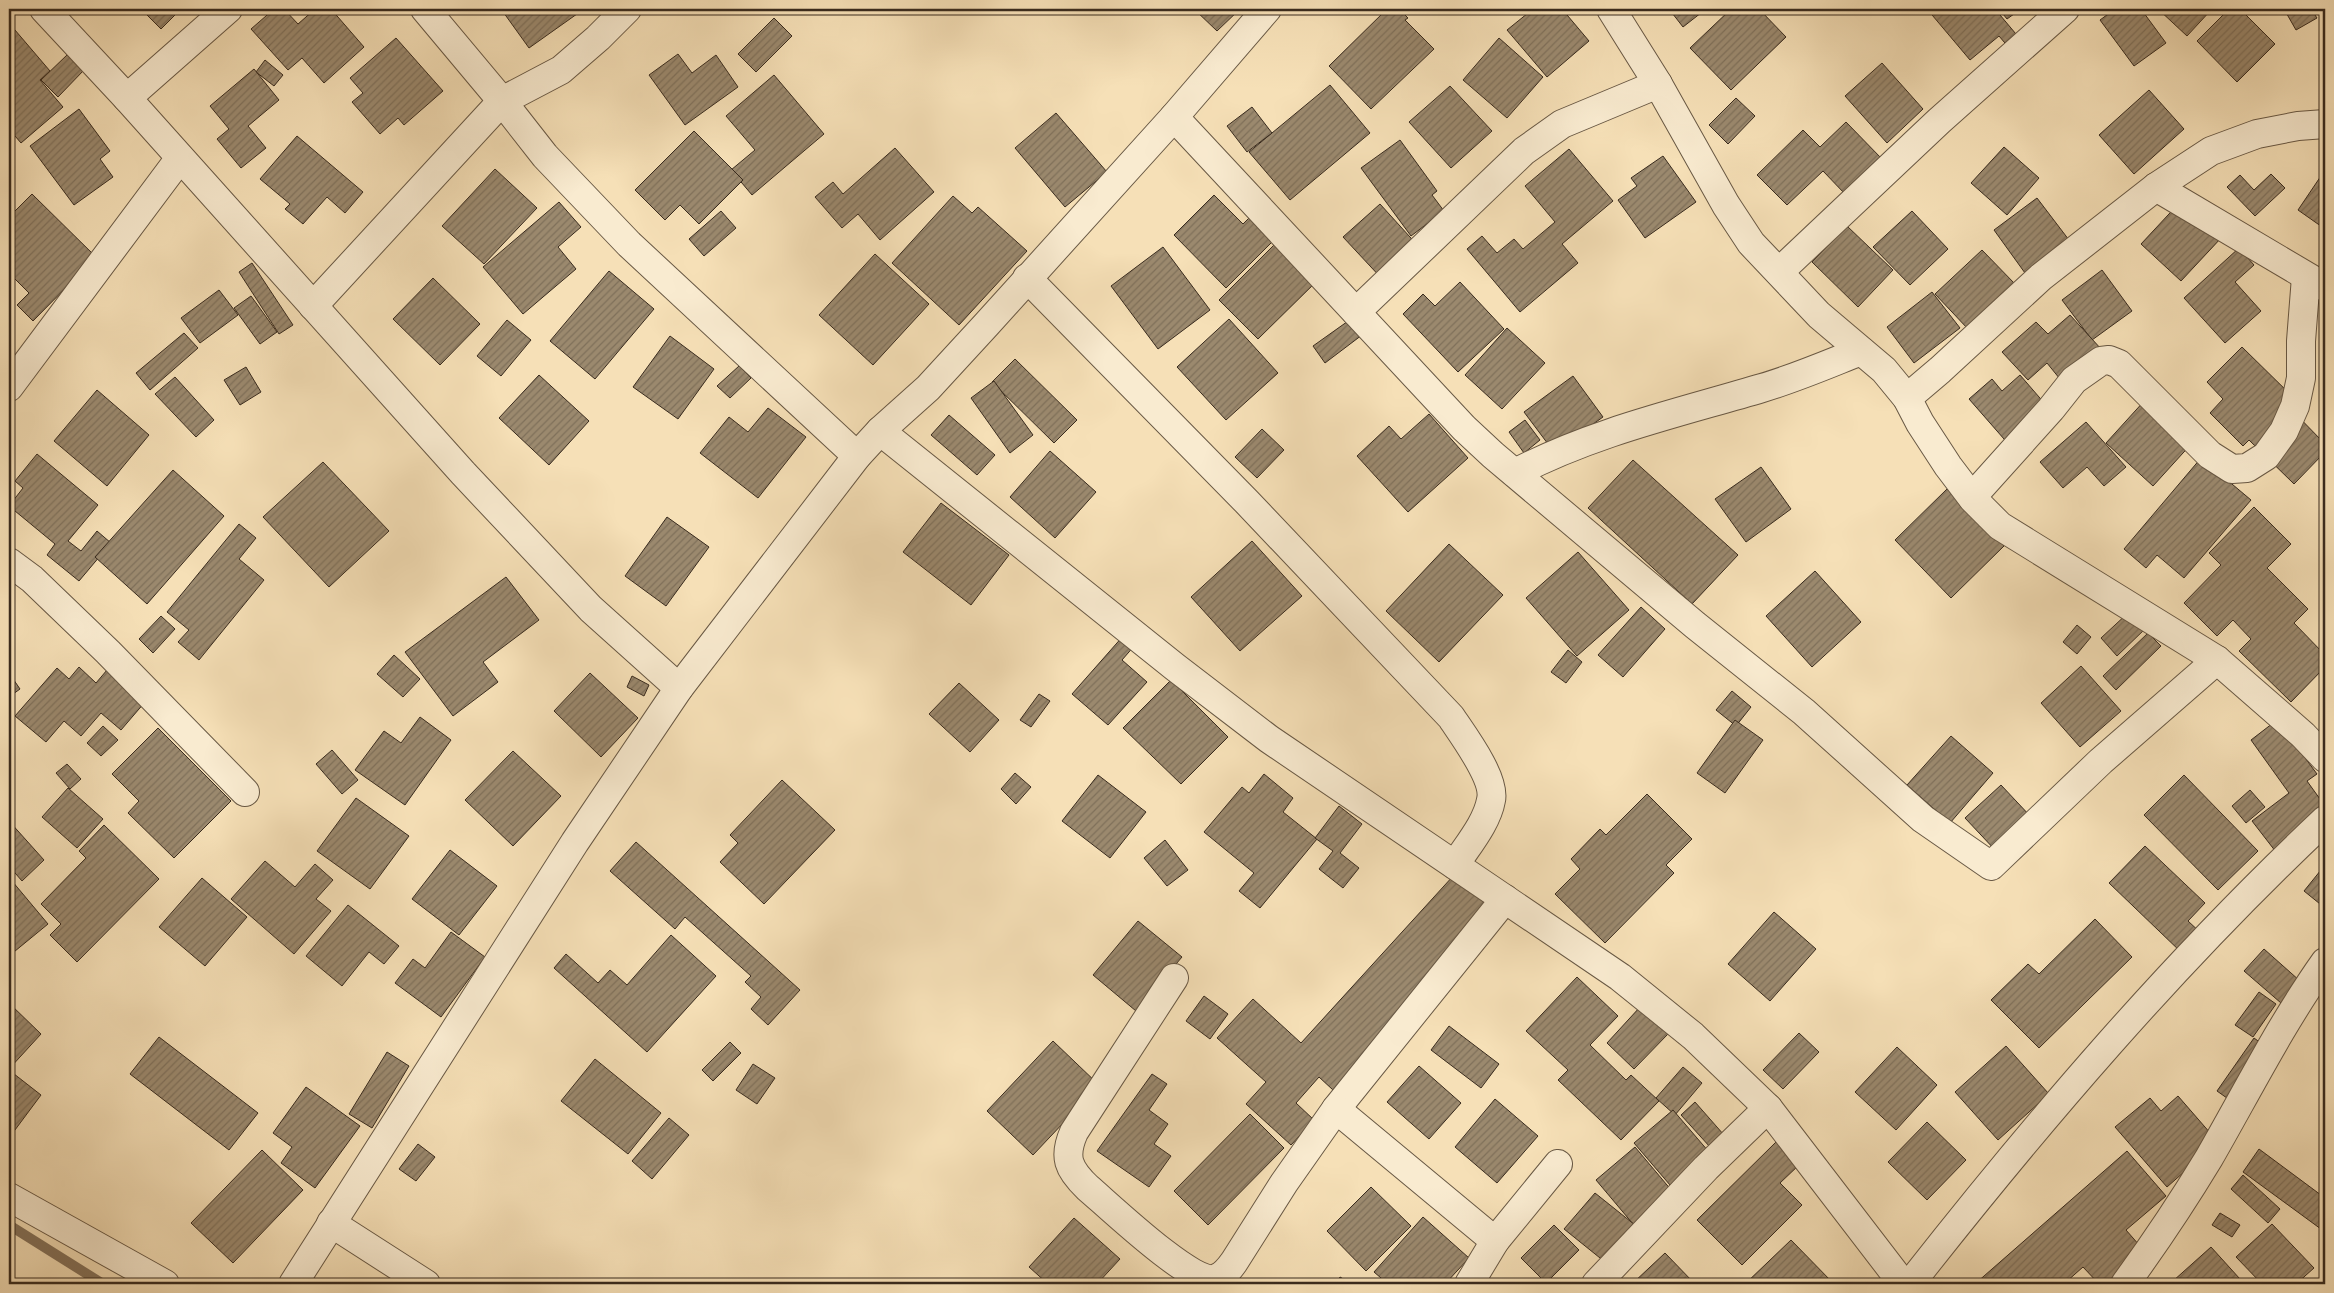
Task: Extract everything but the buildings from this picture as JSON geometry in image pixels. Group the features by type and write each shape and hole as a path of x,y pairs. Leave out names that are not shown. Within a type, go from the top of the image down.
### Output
{"street":[{"path":"44,9 127,98 463,473 591,609 679,688"},
{"path":"127,98 228,9"},
{"path":"425,9 502,100 545,156 629,244 857,456"},
{"path":"314,306 502,100 561,70 598,38 627,9"},
{"path":"293,1284 575,842 679,688 857,456 880,431 928,388 1174,117 1267,9"},
{"path":"1611,9 1658,84 1751,243 1820,315 1884,370 1907,398 1932,442 1972,497 2000,526 2217,660 2303,735 2325,758"},
{"path":"1779,272 1938,121 2065,9"},
{"path":"1356,312 1524,151 1562,124 1658,84"},
{"path":"1174,117 1464,428 1695,625 1804,712 1923,819 1991,866 2101,762 2217,660"},
{"path":"1907,398 2041,277 2156,187 2211,151 2257,134 2298,126 2325,124"},
{"path":"9,387 180,158"},
{"path":"1972,497 2051,409 2074,380 2101,361 2109,360 2119,364 2210,455 2232,469 2247,468 2266,456 2284,430 2295,406 2301,378 2301,341 2316,282 2156,187"},
{"path":"1027,278 1246,500 1451,717 1476,754 1488,780 1492,799 1483,821 1455,865"},
{"path":"1515,473 1553,454 1596,437 1784,381 1861,351"},
{"path":"880,431 1168,661 1269,738 1620,977 1693,1036 1768,1108 1903,1284"},
{"path":"9,562 32,579 108,652 245,792"},
{"path":"1910,1284 2002,1167 2088,1067 2255,886 2325,820"},
{"path":"1174,978 1074,1132 1068,1145 1067,1156 1077,1178 1171,1259 1203,1279 1214,1279 1225,1273 1336,1108 1505,900"},
{"path":"2125,1284 2155,1243 2194,1181 2282,1028 2325,962"},
{"path":"1336,1108 1495,1241"},
{"path":"1596,1284 1706,1168 1768,1108"},
{"path":"1469,1284 1495,1241 1558,1164"},
{"path":"9,1197 165,1284"},
{"path":"331,1223 426,1284"}],"waterway":[{"path":"9,1225 103,1284"}]}
